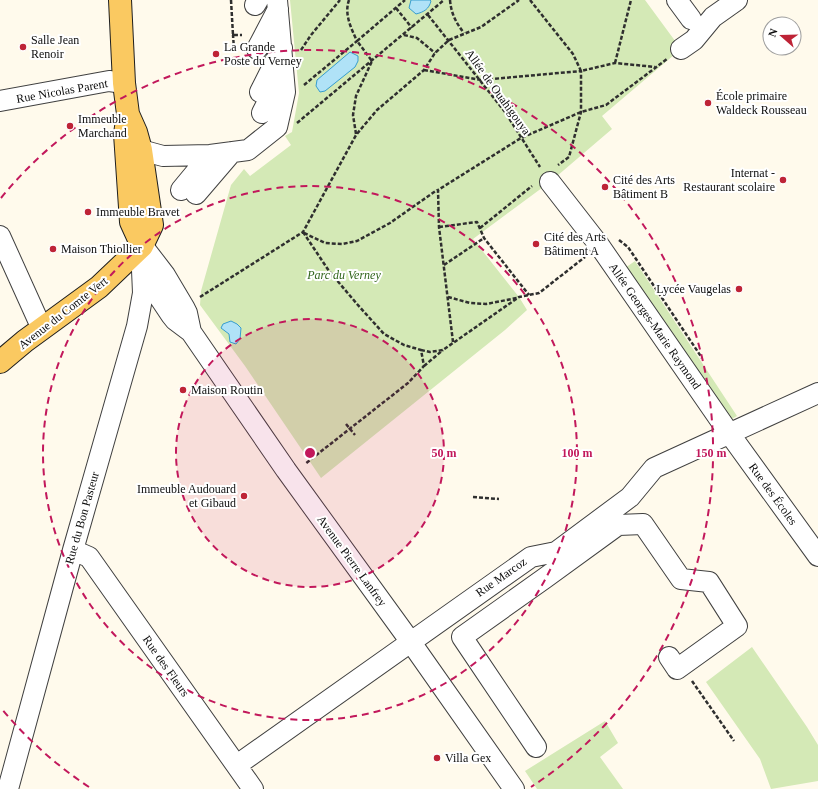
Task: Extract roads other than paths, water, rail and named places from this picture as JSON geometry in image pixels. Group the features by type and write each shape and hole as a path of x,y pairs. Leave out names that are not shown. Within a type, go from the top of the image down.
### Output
{"main road":[{"path":"120,0 124,83 128,114 125,134 131,222 142,246"},
{"path":"128,114 136,132 141,150 152,225 142,246"},
{"name":"Avenue du Comte Vert","path":"0,362 25,341 99,287 142,246"}],"street":[{"path":"677,0 691,19"},
{"path":"681,49 694,40 713,16 737,0"},
{"path":"250,30 270,7"},
{"path":"257,49 270,7"},
{"path":"262,113 284,70 291,50 270,7"},
{"path":"258,71 270,7"},
{"path":"260,92 291,50"},
{"path":"210,155 189,192 240,151 277,127 285,92 284,70"},
{"name":"Rue Nicolas Parent","path":"0,101 109,81 124,83"},
{"path":"141,150 163,156 210,155 240,151"},
{"path":"222,184 240,151"},
{"name":"Allée Georges-Marie Raymond","path":"547,179 599,245 729,433"},
{"path":"0,236 42,329"},
{"name":"Avenue Pierre Lanfrey","path":"142,246 151,285 175,320 192,332 291,477 410,641 514,789"},
{"name":"Rue du Bon Pasteur","path":"8,789 73,550 137,326 143,293 142,246"},
{"name":"Rue Marcoz","path":"237,764 531,557 556,552 630,497 654,468 818,393"},
{"name":"Rue des Écoles","path":"729,433 818,556"},
{"path":"536,747 462,637 618,525 643,524 681,578 709,582 737,626 675,662"},
{"name":"Rue des Fleurs","path":"73,550 89,557 237,764 253,789"},
{"path":"531,557 545,578"}],"water":[{"path":"411,0 431,1 426,10 416,14 409,8"},
{"path":"350,52 358,56 358,61 355,67 325,91 320,92 316,86 317,80"},
{"path":"231,321 241,328 240,339 236,344 230,342 229,334 221,328 223,324"}],"place":[{"name":"Salle Jean Renoir","path":"23,47"},
{"name":"La Grande Poste du Verney","path":"216,54"},
{"name":"École primaire Waldeck Rousseau","path":"708,103"},
{"name":"Immeuble Marchand","path":"70,126"},
{"name":"Internat - Restaurant scolaire","path":"783,180"},
{"name":"Cité des Arts Bâtiment B","path":"605,187"},
{"name":"Immeuble Bravet","path":"88,212"},
{"name":"Cité des Arts Bâtiment A","path":"536,244"},
{"name":"Maison Thiollier","path":"53,249"},
{"name":"Lycée Vaugelas","path":"739,289"},
{"name":"Maison Routin","path":"183,390"},
{"name":"Immeuble Audouard et Gibaud","path":"244,496"},
{"name":"Villa Gex","path":"437,758"}],"park label":[{"name":"Parc du Verney","path":"344,275"}]}
